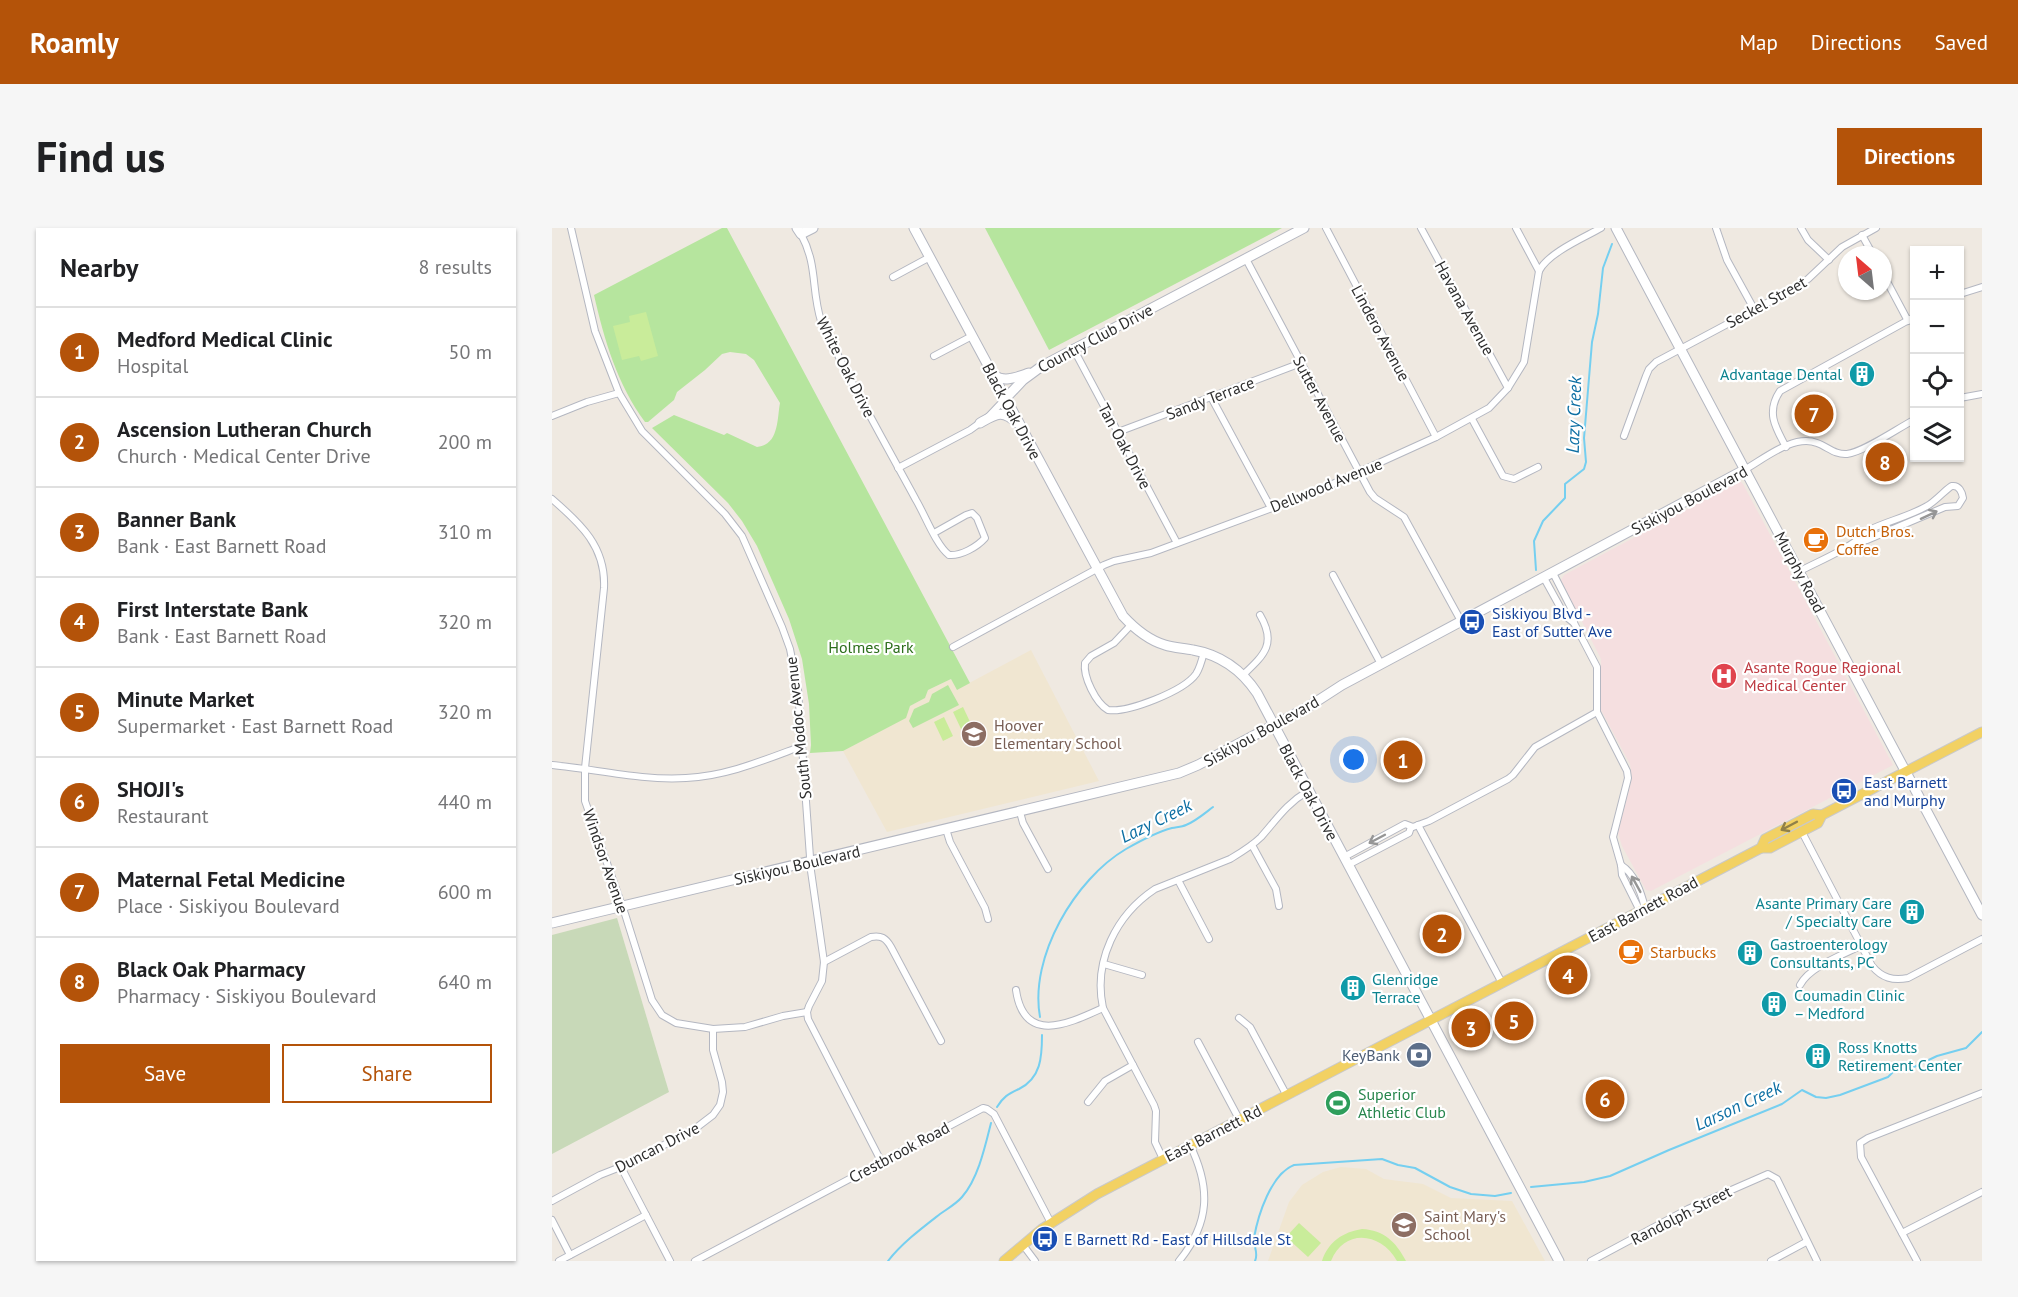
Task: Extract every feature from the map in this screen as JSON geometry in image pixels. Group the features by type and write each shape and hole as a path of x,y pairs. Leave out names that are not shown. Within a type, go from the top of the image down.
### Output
{"main road":[{"name":"East Barnett Road","path":"1761,848 1765,839 1813,814 1822,815 1982,732"},
{"name":"East Barnett Road","path":"1430,1021 1761,848 1770,848 1802,832 1818,823 1822,815"},
{"name":"East Barnett Rd","path":"1004,1261 1051,1223 1090,1198 1430,1021"}],"street":[{"name":"South Modoc Avenue","path":"571,228 595,332 619,393 642,431 725,514 742,536 790,649 798,690 811,861 824,962 822,981 807,1012"},
{"path":"799,231 813,228"},
{"name":"Black Oak Drive","path":"914,228 1116,605 1131,625 1146,637 1165,645 1204,652 1228,662 1243,675 1257,693 1559,1261"},
{"name":"Country Club Drive","path":"898,468 980,423 1031,373 1073,348 1304,228"},
{"name":"Lindero Avenue","path":"1326,228 1436,437"},
{"name":"Havana Avenue","path":"1421,228 1508,388"},
{"path":"1516,228 1539,271 1546,260 1601,228"},
{"name":"Murphy Road","path":"1617,228 1982,915"},
{"path":"1716,228 1728,260 1754,309"},
{"path":"1801,228 1808,240 1829,260"},
{"name":"Seckel Street","path":"1624,436 1649,369 1656,363 1802,284 1842,247 1876,228"},
{"name":"White Oak Drive","path":"799,231 813,267 821,321 898,468 934,533 946,553 953,556 981,543 985,538 972,513 934,533"},
{"path":"1863,235 1868,246"},
{"path":"893,277 930,257"},
{"name":"Sutter Avenue","path":"1246,259 1359,473 1375,498 1404,518 1410,525 1461,621"},
{"name":"Dellwood Avenue","path":"953,647 1114,561 1151,553 1315,492 1472,419 1497,402 1524,362 1539,271"},
{"path":"1964,292 1982,287"},
{"path":"1892,288 1910,317"},
{"path":"1786,447 1772,416 1772,407 1780,391 1910,320"},
{"path":"934,356 972,336"},
{"name":"Tan Oak Drive","path":"1073,348 1177,543"},
{"name":"Sandy Terrace","path":"1118,432 1301,363"},
{"path":"992,373 997,378 1006,379 1031,373"},
{"path":"552,416 587,402 619,393"},
{"path":"1964,397 1982,394"},
{"path":"1211,398 1270,508"},
{"path":"980,423 1001,414 1010,417 1021,428"},
{"path":"1472,419 1503,476 1514,479 1538,467"},
{"name":"Siskiyou Boulevard","path":"552,923 1179,773 1274,725 1381,664 1786,447 1808,441 1815,442 1833,452 1846,454 1910,422"},
{"path":"1800,571 1855,542 1870,530 1912,514 1937,501 1952,486 1962,492 1963,498 1958,506 1944,507 1867,540 1855,542"},
{"name":"Windsor Avenue","path":"552,499 586,531 593,541 604,570 585,768 585,801 623,906 652,1000 657,1009 669,1020 713,1029 745,1027 807,1012"},
{"path":"1333,575 1381,664"},
{"path":"1548,576 1565,616 1574,623"},
{"path":"1548,576 1573,612 1574,623 1598,672 1597,712 1627,771 1626,787 1613,837 1622,875 1642,909"},
{"path":"1243,675 1261,658 1268,642 1266,624 1260,615"},
{"path":"1131,625 1114,643 1091,656 1085,663 1085,675 1101,705 1108,710 1137,705 1183,685 1195,675 1204,652"},
{"path":"1346,861 1405,825 1414,826 1508,778 1513,775 1535,747 1597,712"},
{"path":"552,765 653,778 686,778 722,774 802,746"},
{"path":"1163,1159 1155,1142 1156,1111 1154,1105 1103,1008 1101,990 1104,964 1112,935 1125,915 1150,893 1230,859 1252,845 1286,807 1308,791"},
{"path":"1020,812 1023,823 1048,869"},
{"path":"1414,826 1502,983"},
{"path":"946,829 950,842 985,908 988,919"},
{"path":"1802,832 1877,972 1884,977 1899,980 1908,978 1982,939"},
{"path":"1252,845 1280,898 1279,906"},
{"path":"1178,880 1209,939"},
{"path":"824,962 871,937 885,939 941,1041"},
{"path":"1800,985 1804,978 1813,971 1862,945"},
{"path":"1104,964 1142,975"},
{"path":"1016,990 1017,1001 1025,1014 1046,1027 1070,1023 1103,1008"},
{"path":"807,1012 813,1032 881,1161"},
{"path":"1239,1018 1250,1027 1287,1095"},
{"name":"Duncan Drive","path":"552,1201 696,1128 713,1115 720,1105 722,1082 713,1050 713,1029"},
{"path":"1198,1042 1239,1119"},
{"path":"1088,1102 1105,1081 1133,1065"},
{"path":"1917,1261 1861,1157 1860,1143 1982,1093"},
{"name":"Crestbrook Road","path":"695,1261 978,1110 987,1109 994,1114 1051,1223"},
{"path":"1179,1261 1195,1239 1204,1204 1203,1180 1190,1145"},
{"path":"621,1167 670,1261"},
{"name":"Randolph Street","path":"1591,1261 1688,1209 1762,1175 1772,1175 1777,1179 1806,1242"},
{"path":"1902,1233 1982,1192"},
{"path":"559,1261 645,1215"},
{"path":"552,1220 570,1255"},
{"path":"1771,1261 1806,1242 1816,1261"},
{"path":"1023,1245 1035,1261"}],"shaded area":[{"name":"Asante Rogue Regional Medical Center","path":"1740,481 1893,765 1651,891 1646,890 1622,846 1618,833 1632,778 1630,764 1600,708 1601,659 1561,580 1564,575"},
{"name":"Hoover Elementary School","path":"1031,650 1099,781 887,832 843,751 905,718 910,706 925,698 928,690 951,679 958,689"},
{"name":"Saint Mary's School","path":"1341,1167 1366,1169 1384,1179 1423,1184 1451,1198 1512,1201 1545,1261 1268,1261 1289,1202 1302,1185 1323,1172"}],"green space":[{"name":"Holmes Park","path":"722,228 727,228 970,683 957,690 951,679 928,690 925,698 910,706 906,718 843,751 810,753 809,704 802,659 789,619 757,546 728,503 652,428 674,415 724,435 727,433 757,447 769,442 773,436 780,403 754,360 746,354 730,352 722,354 677,392 674,400 648,422 645,422 619,377 602,328 594,295"},
{"path":"985,228 1282,228 1049,350"},
{"path":"646,312 658,356 641,361 639,356 622,360 613,326 630,322 629,316"},
{"path":"948,685 959,705 913,728 909,721 914,709 929,702 932,694"},
{"path":"963,707 972,726 962,731 953,712"},
{"path":"944,717 953,736 943,741 934,722"},
{"path":"617,918 669,1092 552,1154 552,935"},
{"path":"1299,1223 1321,1243 1308,1257 1286,1237"},
{"path":"1362,1229 1377,1232 1388,1238 1406,1261 1397,1261 1382,1244 1363,1238 1345,1243 1337,1250 1331,1261 1322,1261 1328,1248 1337,1239"}],"waterway":[{"name":"Lazy Creek","path":"1536,570 1534,541 1543,521 1565,498 1565,484 1584,469 1586,462 1584,438 1592,342 1598,314 1603,268 1612,244"},
{"name":"Lazy Creek","path":"1040,1017 1038,994 1049,945 1073,900 1090,879 1107,862 1126,849 1160,832 1190,823 1213,807"},
{"name":"Larson Creek","path":"1531,1187 1584,1182 1610,1176 1782,1104 1802,1090 1816,1097 1826,1098 1840,1095 1888,1077 1895,1070 1914,1067 1937,1056 1966,1048 1982,1032"},
{"name":"Lazy Creek","path":"997,1107 1006,1096 1026,1084 1036,1073 1041,1059 1042,1035"},
{"name":"Lazy Creek","path":"888,1261 906,1242 957,1202 968,1190 980,1162 991,1123"},
{"name":"Larson Creek","path":"1255,1261 1254,1238 1262,1207 1272,1186 1286,1170 1294,1165 1382,1159 1415,1168 1450,1187 1471,1194 1495,1196 1511,1193"}],"place":[{"name":"Advantage Dental","path":"1862,374"},
{"name":"Maternal Fetal Medicine","path":"1814,414"},
{"name":"Black Oak Pharmacy","path":"1885,462"},
{"name":"Dutch Bros. Coffee","path":"1816,540"},
{"name":"Siskiyou Blvd - East of Sutter Ave","path":"1472,622"},
{"name":"Asante Rogue Regional Medical Center","path":"1724,676"},
{"name":"Hoover Elementary School","path":"974,734"},
{"name":"Medford Medical Clinic","path":"1403,760"},
{"name":"East Barnett and Murphy","path":"1844,791"},
{"name":"Asante Primary Care / Specialty Care","path":"1912,912"},
{"name":"Ascension Lutheran Church","path":"1442,934"},
{"name":"Starbucks","path":"1631,952"},
{"name":"Gastroenterology Consultants, PC","path":"1750,953"},
{"name":"First Interstate Bank","path":"1568,975"},
{"name":"Glenridge Terrace","path":"1353,988"},
{"name":"Coumadin Clinic – Medford","path":"1774,1004"},
{"name":"Minute Market","path":"1514,1021"},
{"name":"Banner Bank","path":"1471,1028"},
{"name":"KeyBank","path":"1419,1055"},
{"name":"Ross Knotts Retirement Center","path":"1818,1056"},
{"name":"SHOJI's","path":"1605,1099"},
{"name":"Superior Athletic Club","path":"1338,1103"},
{"name":"Saint Mary's School","path":"1404,1225"},
{"name":"E Barnett Rd - East of Hillsdale St","path":"1045,1239"}]}
